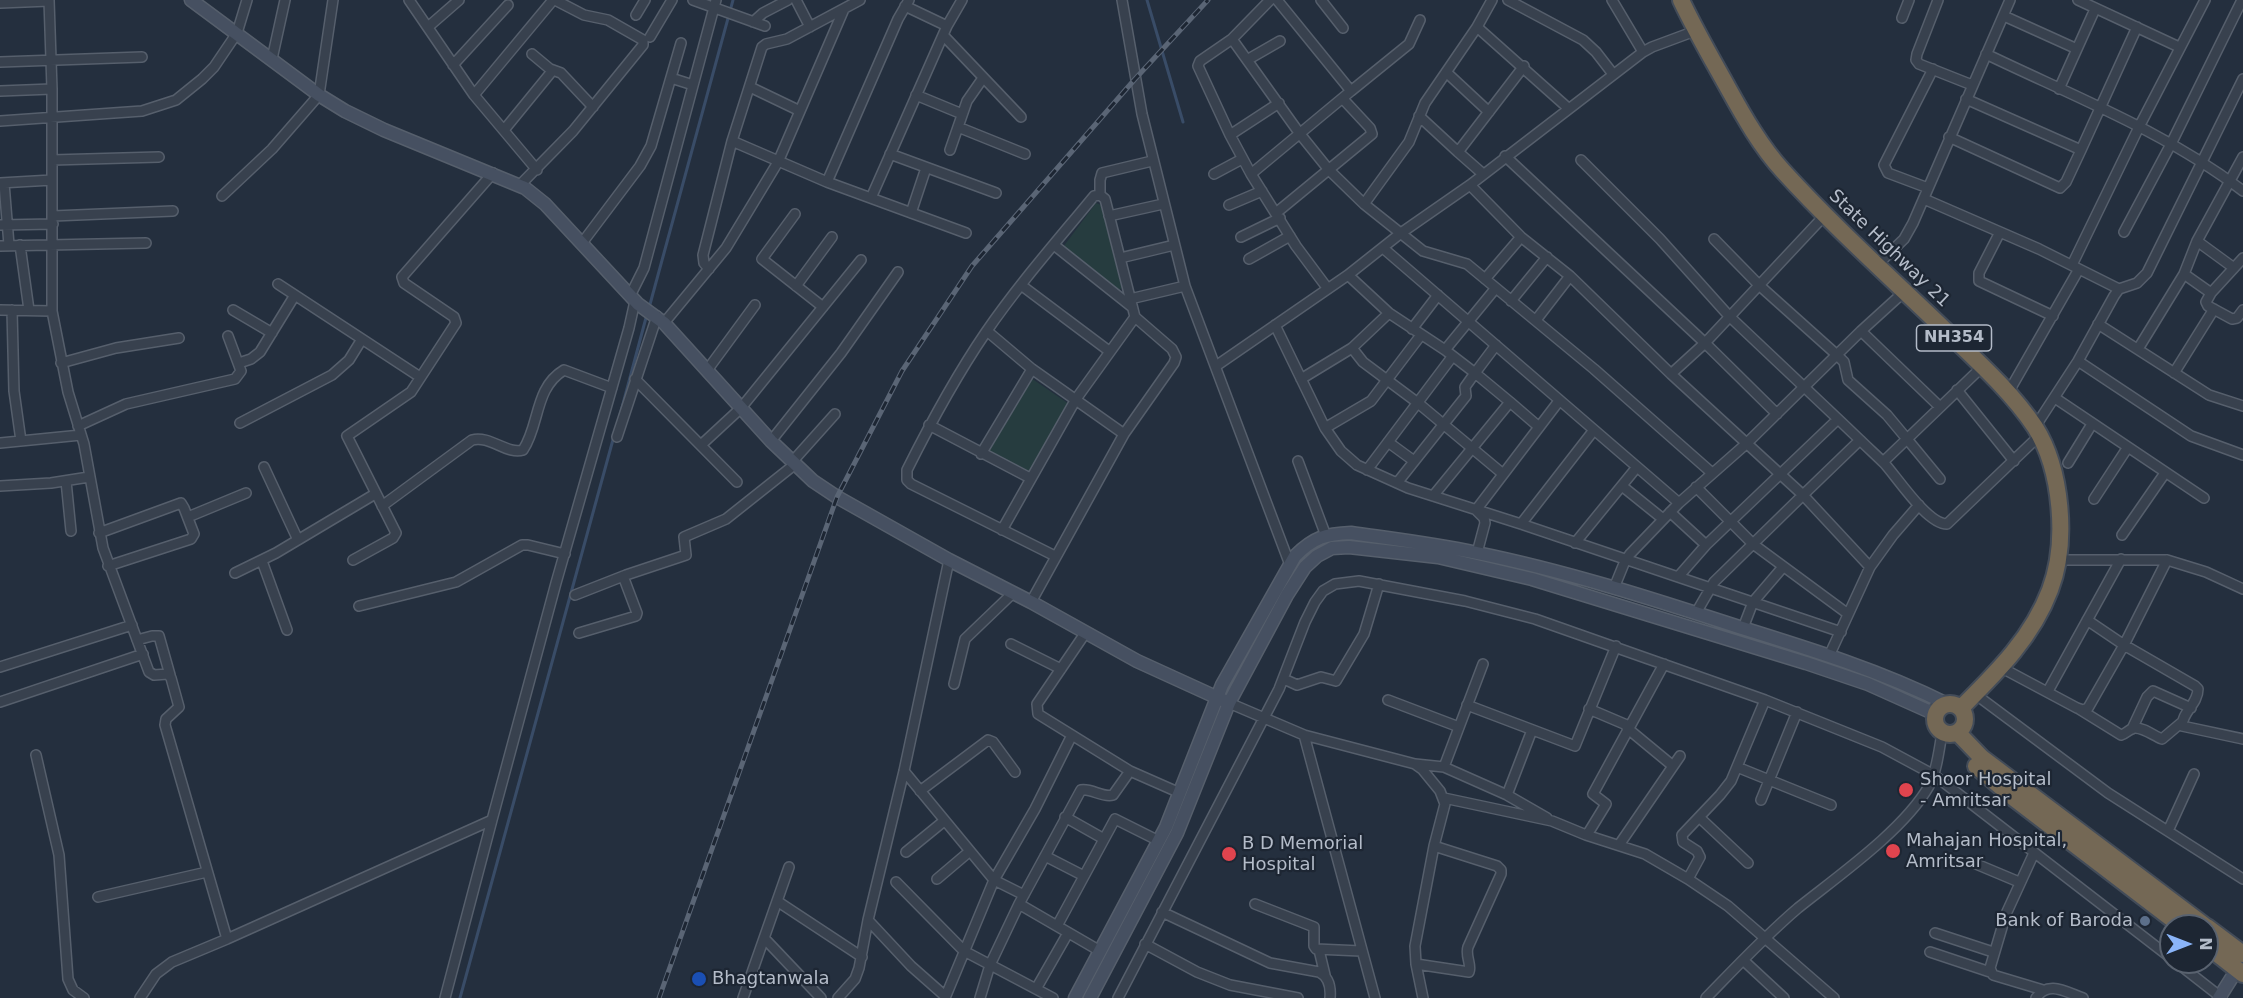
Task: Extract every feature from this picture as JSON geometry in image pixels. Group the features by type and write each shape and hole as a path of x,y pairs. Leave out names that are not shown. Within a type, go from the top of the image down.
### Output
{"highway":[{"name":"State Highway 21","path":"1681,0 1695,31 1745,118 1769,154 1825,215 2008,393 2037,432 2050,459 2055,476 2059,524 2059,560 2050,590 2041,610 2002,668 1975,694 1948,709"},
{"path":"1949,733 1963,728 1965,721 1948,709 1935,721 1949,733 2189,914"},
{"path":"1949,733 1968,760 2014,799 2165,914"},
{"path":"2219,940 2242,964"},
{"path":"2219,952 2242,964"}],"main road":[{"path":"191,0 319,95 367,123 520,185 545,204 634,300 658,317 708,369 771,441 813,481 949,560 1031,602 1137,661 1224,700"},
{"path":"1075,998 1159,841 1269,600 1296,555 1313,540 1351,533 1477,553 1614,588 1829,656 1910,686 1948,709"},
{"path":"1090,998 1178,833 1224,700 1305,567 1317,556 1332,548 1348,547 1438,557 1532,579 1948,709"},
{"path":"2221,997 2242,964"}],"street":[{"path":"0,3 49,0 52,89 52,310 61,363 79,431 108,566 151,674 170,675"},
{"path":"0,121 142,111 161,107 176,100 208,73 237,33 247,0"},
{"path":"272,59 285,0"},
{"path":"222,196 272,149 319,95 333,0"},
{"path":"409,0 474,95 537,170"},
{"path":"428,27 459,0"},
{"path":"474,95 554,0 584,15 608,20 643,40 643,45 593,107 537,170 520,185"},
{"path":"636,15 645,0"},
{"path":"650,37 672,0"},
{"path":"693,0 715,5 738,17 765,26"},
{"path":"753,22 763,13 788,0"},
{"path":"796,0 810,27"},
{"path":"871,198 945,30 962,0"},
{"path":"1122,0 1130,55 1152,161 1185,286 1290,565"},
{"path":"1270,0 1232,39 1200,62 1198,66 1242,159 1290,236 1328,289"},
{"path":"1277,0 1351,91"},
{"path":"1321,0 1343,28"},
{"path":"1364,204 1409,142 1425,104 1477,27 1492,0"},
{"path":"1508,0 1583,40 1596,52 1613,74"},
{"path":"1612,0 1643,52"},
{"path":"1902,18 1909,0"},
{"path":"1938,0 1916,58 1919,63 1972,85"},
{"path":"1877,265 1904,239 1924,199 1949,136 2010,0"},
{"path":"2078,0 2179,47"},
{"path":"2008,393 2053,316 2139,127 2205,0"},
{"path":"2124,232 2171,144 2242,0"},
{"path":"709,269 704,263 703,255 732,141 761,51 766,44 787,39 857,1"},
{"path":"827,182 907,3 945,30 982,78 1021,117"},
{"path":"453,65 508,5"},
{"path":"445,998 715,5"},
{"path":"617,437 658,317 709,269 735,234 778,162 844,9"},
{"path":"2059,89 2096,9"},
{"path":"2004,16 2077,50"},
{"path":"1251,174 1409,44 1420,20"},
{"path":"1477,27 1524,66 1568,108"},
{"path":"1949,136 2060,188 2066,182 2137,27"},
{"path":"1216,366 1348,275 1401,232 1470,184 1643,52 1695,31"},
{"path":"1232,39 1300,134 1329,170 1364,204 1423,251 1463,262 1536,320 1712,472"},
{"path":"1247,60 1280,41"},
{"path":"582,243 646,156 656,133 681,43"},
{"path":"532,54 553,70 561,73 593,107"},
{"path":"1986,54 2171,144 2243,191"},
{"path":"0,62 142,57"},
{"path":"1458,152 1524,66"},
{"path":"1928,188 1888,173 1884,165 1933,69"},
{"path":"504,130 553,70"},
{"path":"1446,72 1489,112"},
{"path":"671,78 693,85"},
{"path":"950,150 962,114 982,78"},
{"path":"1581,160 1660,239 1729,316 1883,462 1919,505 1938,522 1947,524 2014,461 2037,432 2119,289 2137,283 2147,273 2243,79"},
{"path":"750,87 800,111"},
{"path":"0,91 52,89"},
{"path":"916,95 962,114"},
{"path":"1241,237 1278,216 1372,134 1370,128 1343,99"},
{"path":"1966,99 2081,150"},
{"path":"1230,135 1279,103"},
{"path":"1419,116 1483,174"},
{"path":"958,127 1025,154"},
{"path":"732,141 827,182 966,233"},
{"path":"890,154 996,194"},
{"path":"1505,156 1705,343 1777,414"},
{"path":"52,160 159,157"},
{"path":"2138,349 2184,274 2197,241 2243,158"},
{"path":"1214,174 1242,159"},
{"path":"1100,195 1102,173 1152,161"},
{"path":"911,213 926,168"},
{"path":"353,560 396,536 347,436 407,396 455,327 456,320 404,283 402,277 493,173"},
{"path":"52,180 2,183 5,246 146,243"},
{"path":"1470,184 1521,237 1570,276 1671,374 1803,495 1870,567"},
{"path":"1229,205 1262,191"},
{"path":"1055,556 911,484 907,480 907,470 929,425 987,331 1021,285 1094,196 1100,195 1105,199 1132,308"},
{"path":"1924,199 2000,232 2119,289"},
{"path":"1109,216 1163,204"},
{"path":"4,224 173,211"},
{"path":"795,214 762,258 823,307"},
{"path":"1671,374 1705,343 1825,215"},
{"path":"2000,232 1979,273 1979,280 2053,316"},
{"path":"1249,259 1290,236"},
{"path":"796,286 832,237"},
{"path":"1485,279 1521,237"},
{"path":"1714,238 1760,286 1844,362 1848,380 1887,415 1940,479"},
{"path":"2197,241 2234,268"},
{"path":"20,245 29,310"},
{"path":"1031,602 1124,434 1176,357 1172,349 1132,308 1054,245"},
{"path":"1120,258 1174,245"},
{"path":"1383,248 1679,503"},
{"path":"1511,301 1547,257"},
{"path":"2243,258 2211,293 2206,302 2232,319 2237,318 2243,310"},
{"path":"701,446 741,408 861,260"},
{"path":"771,441 841,353 898,272"},
{"path":"2184,274 2211,293"},
{"path":"1348,275 1389,312 1475,373 1539,427"},
{"path":"1536,320 1570,276"},
{"path":"278,284 420,377"},
{"path":"1021,285 1109,351"},
{"path":"1002,530 1076,399 1109,351 1132,308 1185,286"},
{"path":"1367,470 1418,403 1467,320 1495,289"},
{"path":"1614,588 1625,561 1679,503 1746,444 1905,291"},
{"path":"239,363 256,356 295,295"},
{"path":"1412,328 1438,296"},
{"path":"708,369 755,306"},
{"path":"2174,373 2214,309"},
{"path":"0,310 52,310"},
{"path":"12,310 14,391 20,418 21,441"},
{"path":"233,310 272,333"},
{"path":"1301,380 1352,348 1389,312"},
{"path":"2098,324 2209,395 2243,406"},
{"path":"1275,325 1325,428 1348,458 1367,470 1433,496 1841,632"},
{"path":"987,331 1032,369 1124,434"},
{"path":"1861,331 1940,407"},
{"path":"1325,428 1366,405 1421,335"},
{"path":"0,443 79,431 133,402 235,379 241,371 228,336"},
{"path":"61,363 116,348 179,338"},
{"path":"240,423 332,375 349,360 362,339"},
{"path":"1396,483 1466,396 1465,387 1496,345"},
{"path":"1352,348 1363,362 1418,403 1503,474"},
{"path":"2078,361 2191,436 2243,455"},
{"path":"1883,462 1982,366"},
{"path":"981,454 1032,369"},
{"path":"382,506 472,440 483,439 516,451 524,450 542,395 564,370 612,388"},
{"path":"635,379 737,482"},
{"path":"1957,390 2014,461"},
{"path":"2055,398 2204,498"},
{"path":"1476,510 1559,401"},
{"path":"1433,496 1510,402"},
{"path":"575,595 686,555 684,537 726,519 793,463 835,414"},
{"path":"1678,578 1730,522 1838,418"},
{"path":"2067,463 2092,424"},
{"path":"929,425 1030,478"},
{"path":"1521,524 1594,430"},
{"path":"1696,613 1710,588 1860,440"},
{"path":"1388,442 1414,461"},
{"path":"2094,499 2128,447"},
{"path":"1298,460 1326,536"},
{"path":"264,467 298,540"},
{"path":"1575,543 1637,467"},
{"path":"2122,536 2165,473"},
{"path":"0,486 88,477"},
{"path":"66,481 71,531"},
{"path":"1622,486 1706,546"},
{"path":"1696,487 1753,544 1848,614"},
{"path":"188,517 246,493"},
{"path":"236,573 262,561 375,494"},
{"path":"99,532 177,503 182,504 194,534 191,539 108,566"},
{"path":"1829,656 1870,567 1919,505"},
{"path":"1476,510 1485,523 1477,553"},
{"path":"359,606 456,582 522,545 565,554"},
{"path":"2048,691 2121,559"},
{"path":"838,998 855,979 862,957 868,920 904,771 949,560"},
{"path":"2059,560 2167,560 2206,572 2243,589"},
{"path":"2077,708 2083,710 2088,708 2124,645 2167,560"},
{"path":"262,561 287,630"},
{"path":"1743,628 1753,602 1783,567"},
{"path":"579,633 636,616 637,612 624,576"},
{"path":"1118,998 1284,679 1305,622 1323,591 1335,584 1359,581 1465,601 1527,617 1616,646 1765,700 1882,747 1934,775 2159,949"},
{"path":"1284,679 1297,685 1321,677 1336,681 1364,634 1379,584"},
{"path":"954,684 964,639 1013,593"},
{"path":"2002,668 2048,691 2117,734 2125,734 2138,728 2162,739 2181,723 2191,708 2198,694 2195,686 2124,645 2087,620"},
{"path":"0,667 132,625"},
{"path":"1086,632 1037,704 1036,709 1042,718 1130,771 1180,793"},
{"path":"137,640 159,636 179,707 166,719 165,725 227,939"},
{"path":"1011,644 1061,669"},
{"path":"1467,705 1575,746 1616,646"},
{"path":"0,702 143,654"},
{"path":"1444,766 1483,664"},
{"path":"1587,835 1606,804 1593,794 1664,664"},
{"path":"2132,729 2150,693 2158,692 2191,708"},
{"path":"1975,694 2108,793 2243,879"},
{"path":"1224,700 1304,735 1414,764 1444,766 1507,795 1552,821 1645,854 1728,906 1834,998"},
{"path":"1388,700 1459,727"},
{"path":"1688,879 1700,857 1699,853 1681,838 1684,832 1726,789 1765,700"},
{"path":"1589,709 1628,727 1673,766"},
{"path":"1761,800 1797,712"},
{"path":"2181,723 2185,728 2243,739"},
{"path":"1507,795 1532,730"},
{"path":"1706,998 1765,937 1899,823 1923,794 1934,775 1949,733"},
{"path":"868,920 911,966 945,997 994,880 1035,809 1072,735"},
{"path":"1304,735 1375,998"},
{"path":"920,791 988,740 993,742 1015,772"},
{"path":"36,755 59,855 68,979 73,990 84,998"},
{"path":"1619,845 1680,756"},
{"path":"1414,764 1427,775 1444,798 1444,811 1434,846 1415,946 1423,998"},
{"path":"1737,767 1831,805"},
{"path":"904,771 994,880 1057,926 1100,951"},
{"path":"980,998 990,965 1021,900 1081,790 1113,795 1130,771"},
{"path":"2168,831 2194,774"},
{"path":"1444,798 1552,821"},
{"path":"1065,817 1104,839"},
{"path":"1699,817 1748,862"},
{"path":"1057,926 1114,821 1117,819 1159,841"},
{"path":"140,998 156,974 165,966 492,820"},
{"path":"906,852 945,820"},
{"path":"1416,964 1469,972 1470,967 1466,955 1468,947 1500,874 1499,868 1434,846"},
{"path":"938,879 970,851"},
{"path":"1990,972 1993,952 2006,914 2034,853"},
{"path":"1045,856 1084,876"},
{"path":"1969,861 2019,882"},
{"path":"743,998 789,867"},
{"path":"98,897 207,872"},
{"path":"896,882 964,951 1053,998"},
{"path":"777,901 862,957"},
{"path":"1255,903 1311,924 1316,930 1314,946 1319,950 1361,951"},
{"path":"1161,912 1270,963 1325,975"},
{"path":"1036,990 1068,933"},
{"path":"1935,933 1993,952"},
{"path":"764,938 821,998"},
{"path":"1145,944 1197,972 1230,985 1298,998"},
{"path":"1319,950 1330,998"},
{"path":"1930,952 1993,975 2043,990 2050,988 2083,998"},
{"path":"1743,960 1784,998"},
{"path":"2191,974 2221,997"},
{"path":"2036,998 2043,990"}],"green space":[{"path":"1096,203 1101,205 1122,288 1118,290 1063,247"},
{"path":"1031,378 1069,404 1031,475 987,452"}],"waterway":[{"path":"649,308 733,0"},
{"path":"1147,0 1183,122"},
{"path":"620,415 647,314"},
{"path":"460,998 614,436"}],"railway":[{"path":"659,998 837,497 902,371 972,266 1135,79 1208,0"}],"place":[{"name":"Shoor Hospital - Amritsar","path":"1906,790"},
{"name":"Mahajan Hospital, Amritsar","path":"1893,851"},
{"name":"B D Memorial Hospital","path":"1229,854"},
{"name":"Bank of Baroda","path":"2145,921"},
{"name":"Bhagtanwala","path":"699,979"}]}
